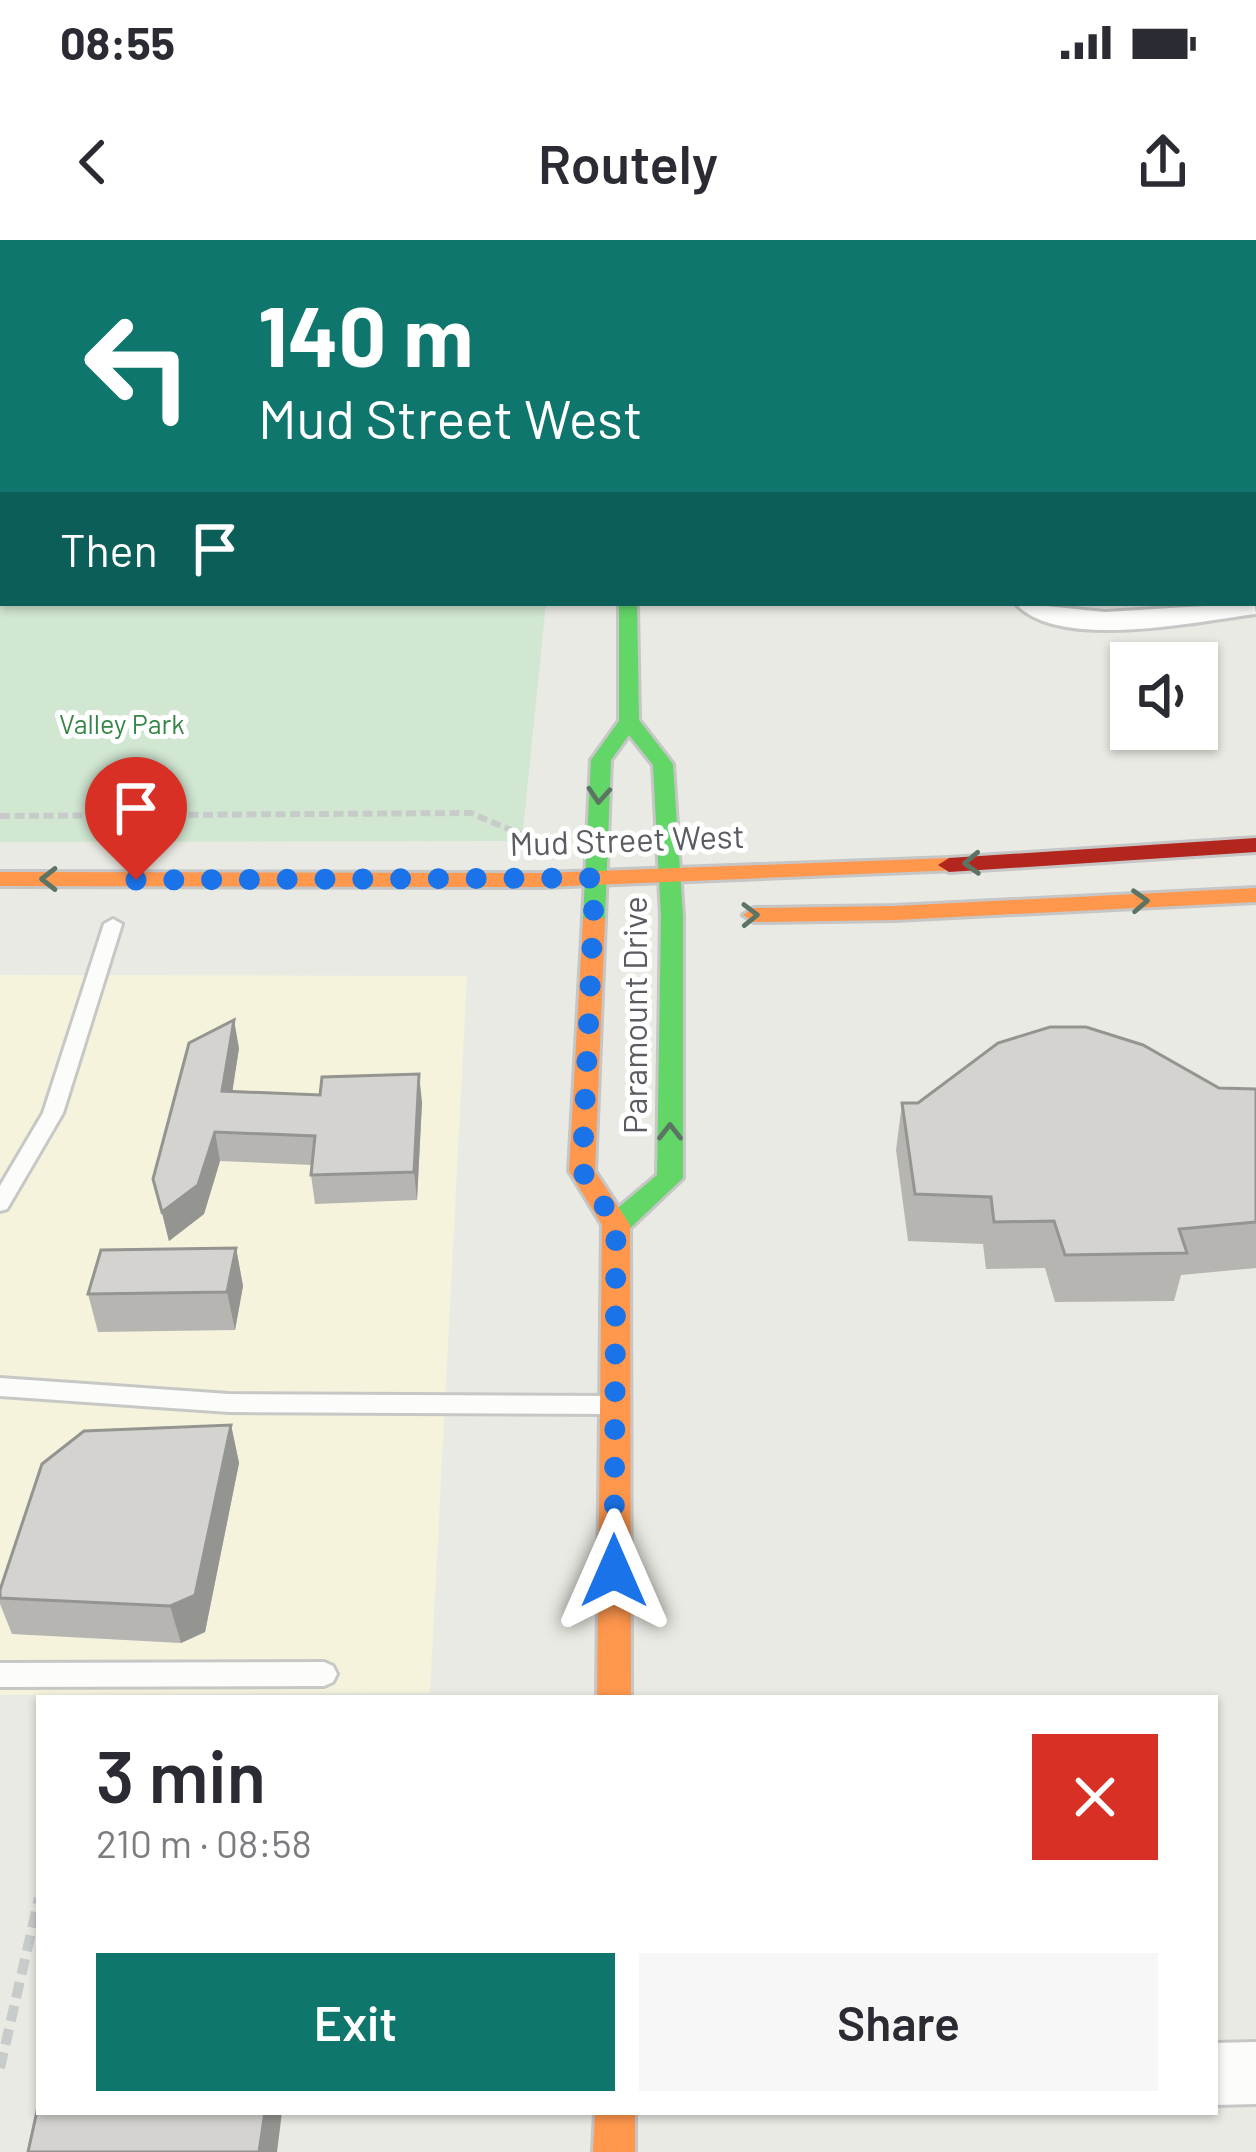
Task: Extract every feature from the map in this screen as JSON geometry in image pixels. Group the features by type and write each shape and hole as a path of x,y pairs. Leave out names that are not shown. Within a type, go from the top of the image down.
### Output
{"main road":[{"name":"Paramount Drive","path":"628,606 628,721 602,760 595,878 582,918 582,1171 616,1225 670,1178 674,916 663,764 628,721"},
{"name":"Mud Street West","path":"0,879 595,878 1016,862 1256,845"},
{"path":"582,918 895,913 1256,895"},
{"path":"614,1695 616,1225"},
{"path":"614,2152 615,2115"}],"street":[{"path":"1036,606 1062,617 1107,620 1256,606"},
{"path":"1218,2074 1256,2073"}],"lane":[{"path":"0,1204 53,1113 113,924"},
{"path":"0,1387 116,1401 614,1405"},
{"path":"0,1675 324,1674"}],"path":[{"path":"0,816 471,813 513,828 595,878"},
{"path":"0,2068 36,1911"}],"shaded area":[{"path":"0,975 467,976 430,1693 0,1695"}],"green space":[{"name":"Valley Park","path":"0,606 546,606 522,841 0,842"}],"building":[{"path":"234,1020 222,1091 320,1095 322,1077 419,1074 414,1172 311,1175 315,1136 215,1132 198,1185 162,1212 153,1179 189,1043"},
{"path":"1050,1027 1086,1027 1143,1045 1219,1088 1256,1089 1256,1222 1179,1229 1187,1253 1065,1255 1054,1221 994,1222 991,1197 915,1194 902,1103 918,1103 998,1043"},
{"path":"236,1248 227,1292 88,1294 101,1250"},
{"path":"231,1425 195,1595 170,1606 0,1598 42,1464 84,1431"},
{"path":"36,2115 265,2115 259,2152 28,2152"}],"traffic: fast":[{"path":"594,919 601,760 629,721 628,606"},
{"path":"616,1225 670,1178 672,916 663,764 629,721"}],"traffic: slow":[{"path":"0,879 544,880 949,865"},
{"path":"754,915 895,913 1256,895"},
{"path":"594,919 582,1171 616,1225 614,1695"},
{"path":"614,2152 615,2115"}],"traffic: jam":[{"path":"949,865 1256,845"}],"route":[{"path":"136,880 595,878 582,1171 616,1225 614,1571"}]}
